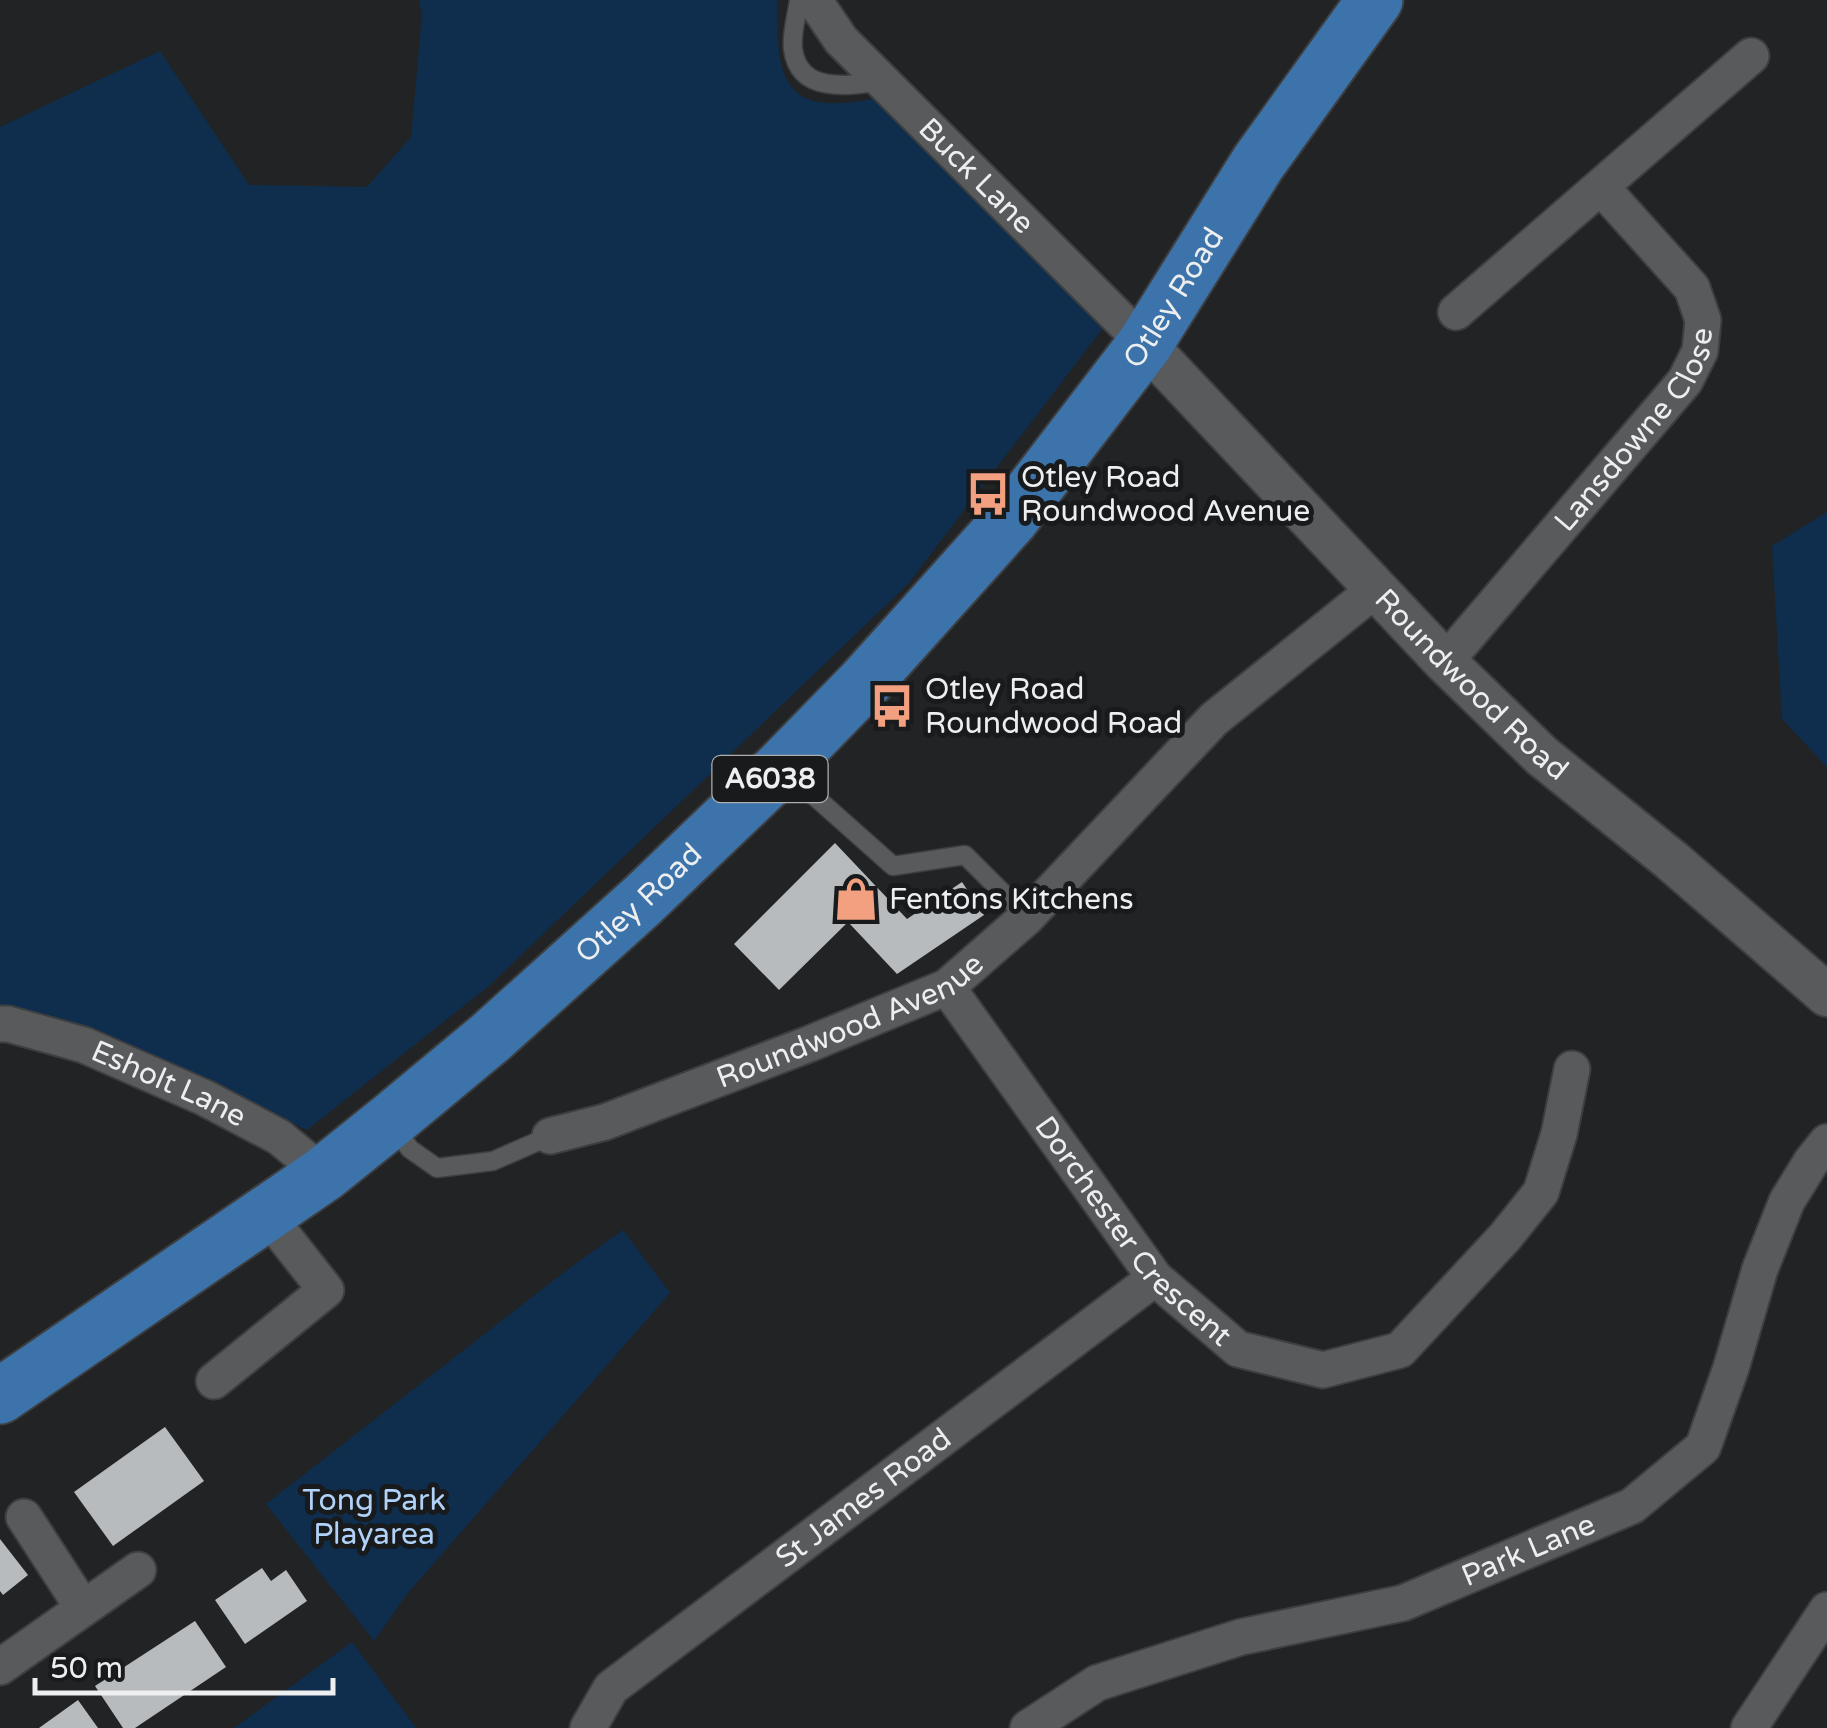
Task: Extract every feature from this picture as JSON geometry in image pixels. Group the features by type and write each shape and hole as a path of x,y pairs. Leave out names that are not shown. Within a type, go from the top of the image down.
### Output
{"main road":[{"name":"Otley Road","path":"0,1396 324,1174 390,1121 491,1037 643,900 864,684 1011,518 1145,344 1258,163 1375,0"}],"street":[{"name":"Buck Lane","path":"814,0 840,40 1145,344"},
{"path":"1456,312 1751,56"},
{"name":"Lansdowne Close","path":"1445,662 1685,381 1700,352 1702,320 1692,288 1601,187"},
{"name":"Roundwood Road","path":"1145,344 1445,662 1542,756 1827,995"},
{"name":"Roundwood Avenue","path":"550,1136 605,1122 947,987 1026,917 1214,719 1377,588"},
{"name":"Dorchester Crescent","path":"947,987 1155,1278 1238,1350 1322,1370 1400,1350 1505,1238 1541,1192 1560,1134 1572,1069"},
{"name":"Esholt Lane","path":"0,1024 84,1045 206,1098 279,1137 324,1174"},
{"name":"Park Lane","path":"1028,1728 1097,1682 1241,1637 1403,1603 1632,1506 1703,1447 1732,1368 1760,1269 1787,1200 1827,1142"},
{"path":"214,1381 326,1290 266,1214"},
{"name":"St James Road","path":"588,1728 611,1688 1155,1278"},
{"path":"24,1517 83,1608"},
{"path":"0,1668 138,1570"},
{"path":"1749,1728 1827,1610"}],"lane":[{"path":"799,0 793,48 801,71 816,80 842,86 881,81"},
{"path":"782,767 893,866 965,855 1026,917"},
{"name":"Roundwood Avenue","path":"390,1121 410,1149 437,1168 493,1161 550,1136"}],"green space":[{"path":"419,0 777,0 780,55 790,85 817,102 878,98 1109,320 908,584 489,986 307,1130 64,1019 0,1016 0,127 160,51 249,185 367,187 411,137 422,15"},
{"path":"1827,512 1827,767 1782,719 1772,546"},
{"name":"Tong Park Playarea","path":"623,1230 670,1293 407,1594 374,1641 266,1504"},
{"path":"352,1642 416,1728 234,1728"}],"building":[{"path":"835,843 907,919 962,882 984,915 897,974 848,922 779,990 734,944"},
{"path":"165,1427 204,1481 113,1546 74,1492"},
{"path":"0,1539 28,1575 3,1595 0,1591"},
{"path":"262,1568 271,1581 286,1570 307,1601 245,1644 215,1600"},
{"path":"195,1621 226,1667 135,1728 123,1728 95,1686"},
{"path":"78,1700 98,1728 39,1728"}],"place":[{"name":"Otley Road Roundwood Avenue","path":"988,494"},
{"name":"Otley Road Roundwood Road","path":"892,706"},
{"name":"Fentons Kitchens","path":"856,899"}]}
